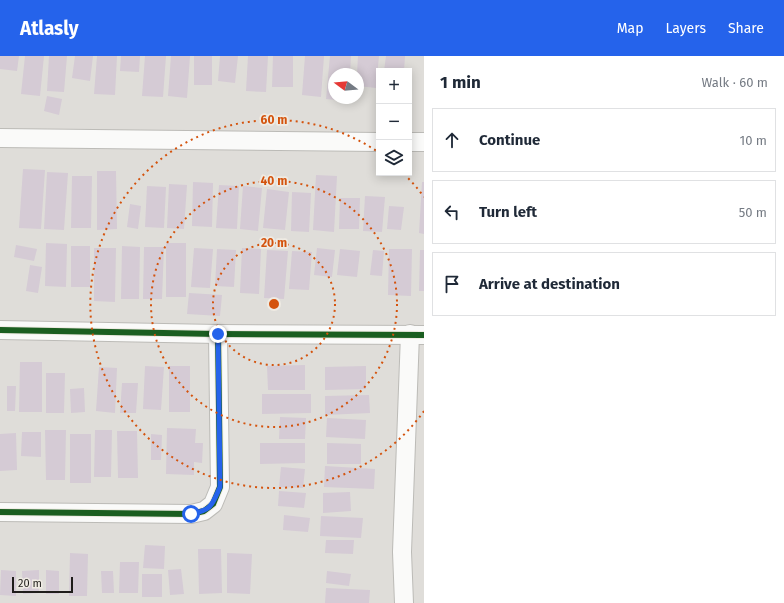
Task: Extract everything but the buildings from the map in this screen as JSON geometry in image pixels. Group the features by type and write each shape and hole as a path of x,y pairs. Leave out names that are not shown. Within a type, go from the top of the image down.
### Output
{"street":[{"path":"0,138 376,142"},
{"path":"412,142 424,142"},
{"path":"0,330 218,334 417,335 402,552 404,603"},
{"path":"0,512 191,514 204,511 213,504 220,487 218,334"}],"cycle path":[{"path":"0,330 218,334 424,335"},
{"path":"0,512 191,514 204,511 213,504 220,487 218,334"}],"route":[{"path":"191,514 204,511 213,504 220,487 218,334"}]}
